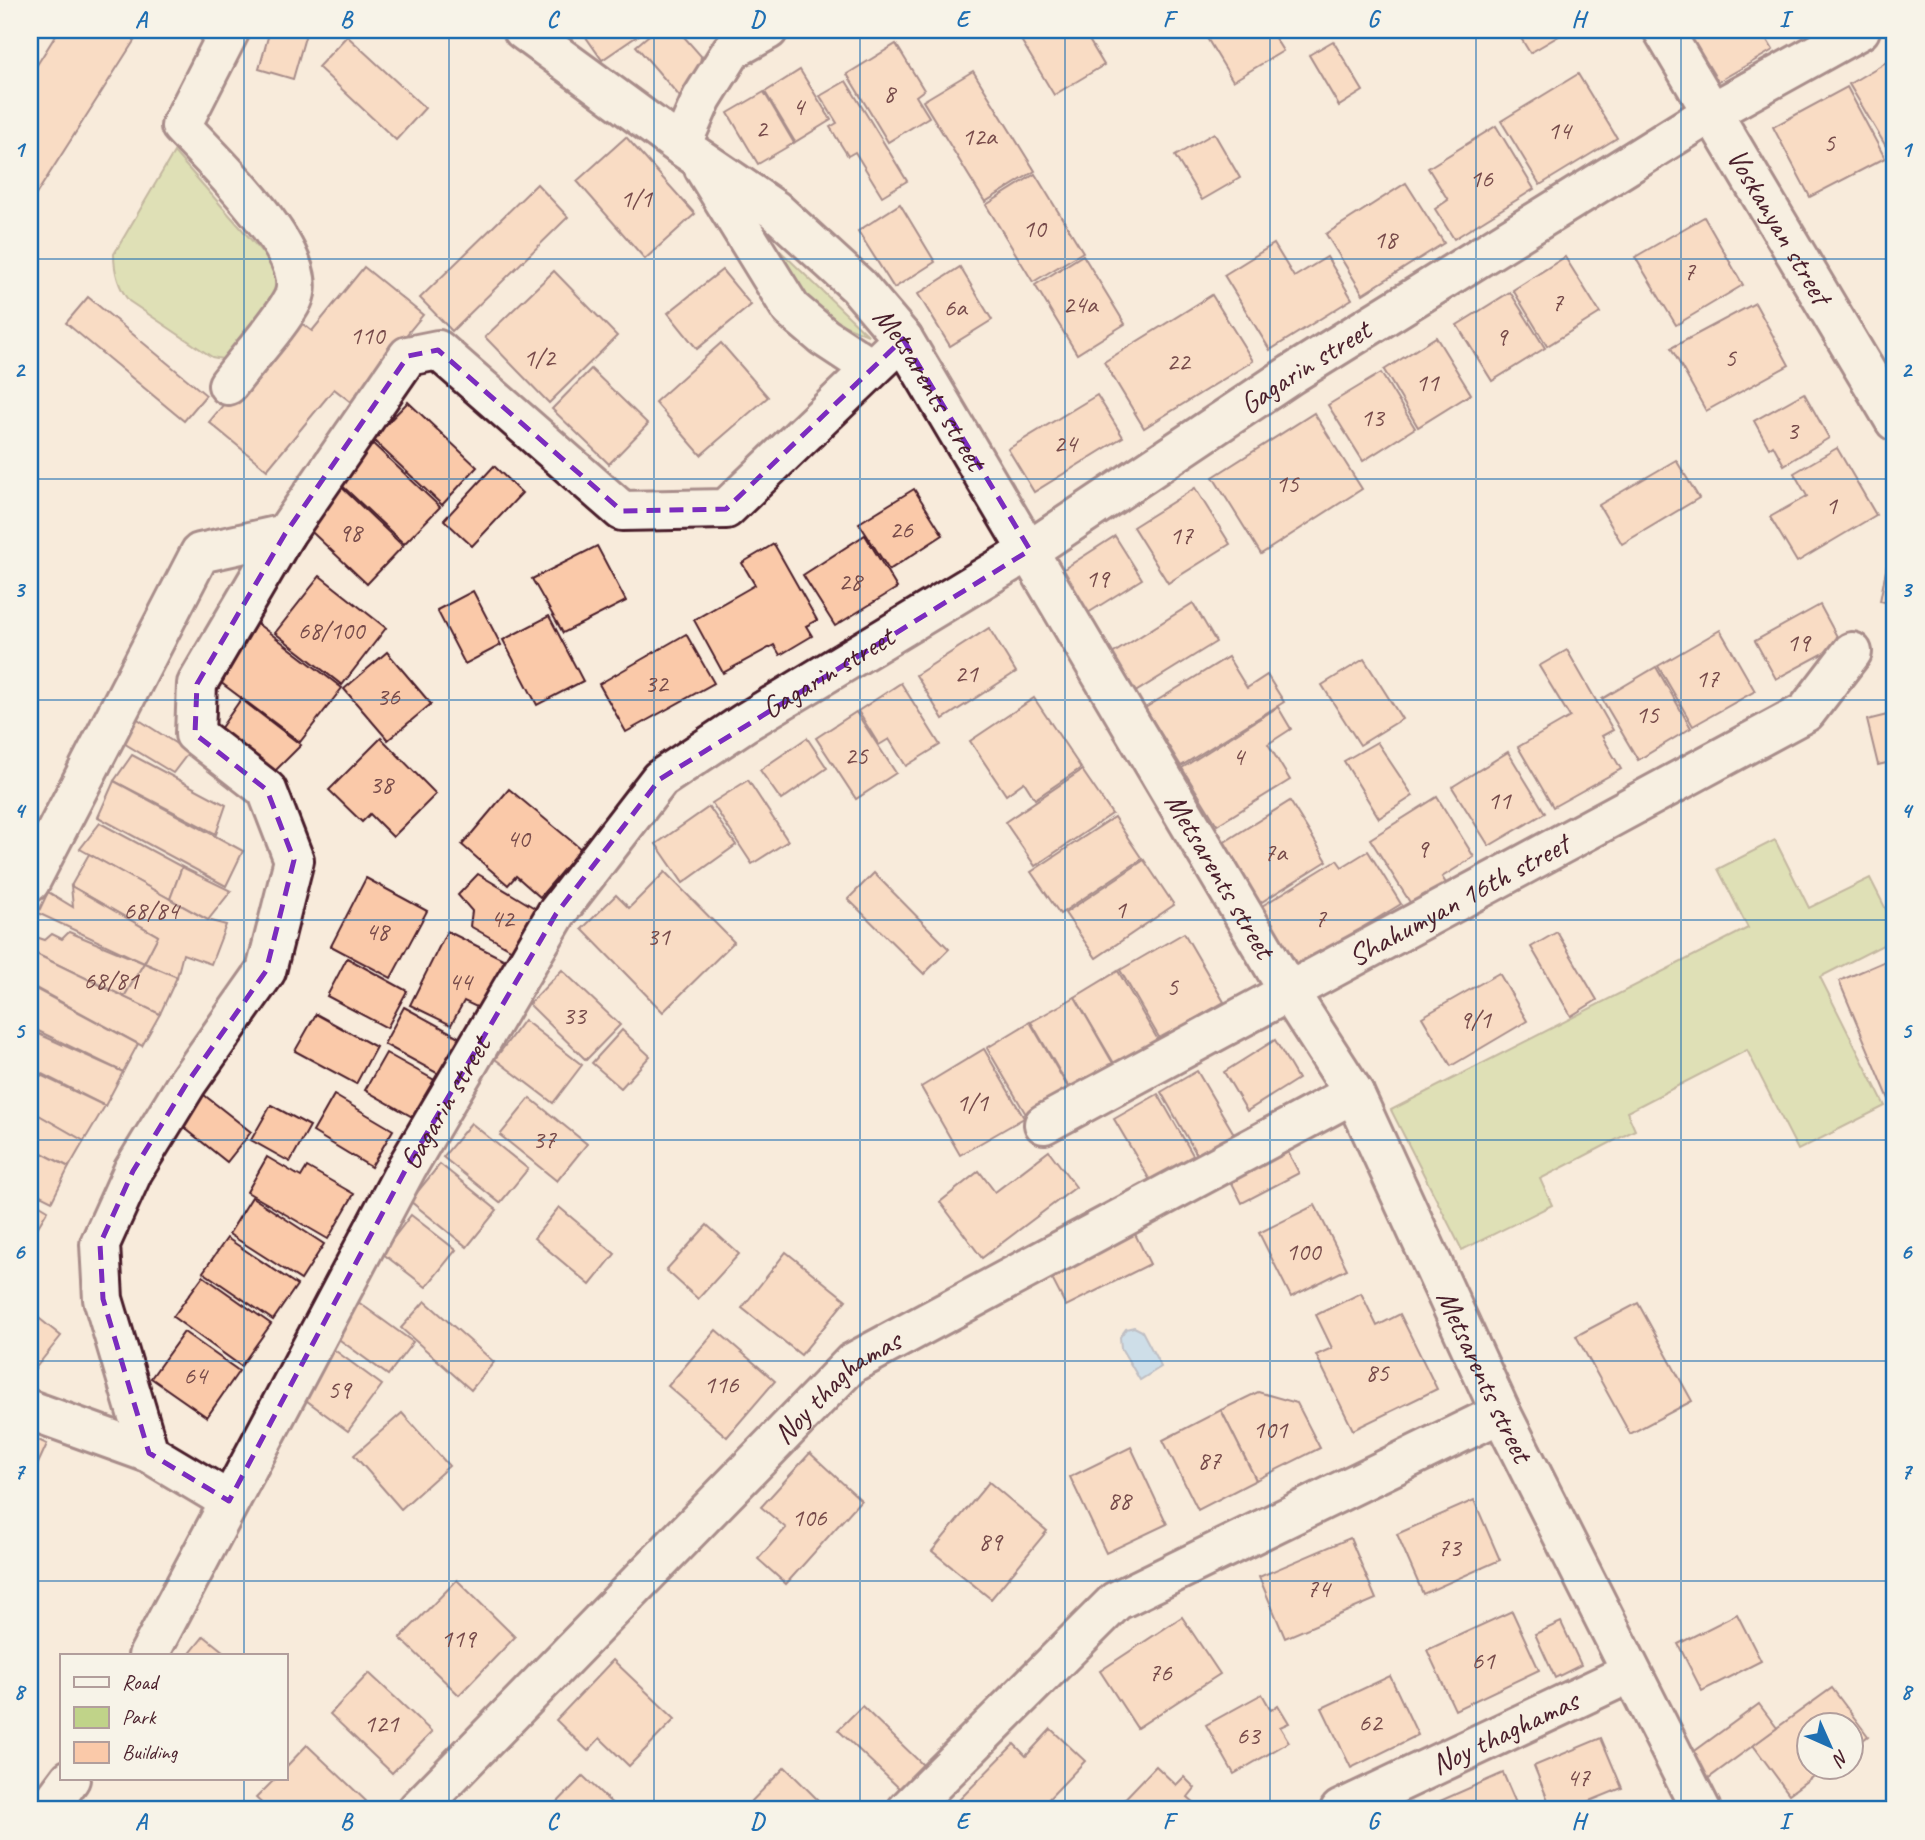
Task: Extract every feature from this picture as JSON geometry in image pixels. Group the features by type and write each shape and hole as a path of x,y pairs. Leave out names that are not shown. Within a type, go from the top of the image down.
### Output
{"street":[{"path":"228,385 294,298 293,264 276,232 181,125 230,30"},
{"name":"Metsarents street","path":"523,30 689,152 775,210 858,286 903,339 1289,992 1354,1093 1501,1413 1629,1673 1701,1810"},
{"path":"768,30 726,40 702,98 689,152 791,309 824,337 871,368"},
{"name":"Voskanyan street","path":"1663,30 1714,111 1895,422"},
{"name":"Gagarin street","path":"149,1654 407,1167 549,925 660,779 744,723 1030,550 1292,374 1714,111 1860,30"},
{"path":"149,1453 103,1299 100,1244 134,1171 187,1083 266,971 294,860 267,790 195,734 197,684 285,534 408,356 438,350 622,511 726,509 903,339"},
{"path":"30,882 200,553 285,534"},
{"name":"Shahumyan 16th street","path":"1044,1124 1806,712 1852,652"},
{"name":"Noy thaghamas","path":"417,1810 852,1363 1354,1093"},
{"path":"30,1410 149,1453 229,1501"},
{"path":"907,1810 1116,1601 1501,1413"},
{"name":"Noy thaghamas","path":"1340,1810 1629,1673"},
{"path":"47,1810 69,1780"}],"highlighted area":[{"path":"903,339 1030,550 660,779 556,914 407,1167 229,1501 149,1453 103,1299 100,1244 133,1171 187,1083 266,971 294,860 267,790 195,734 197,684 285,534 408,356 438,350 622,511 726,509"}],"green space":[{"path":"174,152 283,276 286,286 231,355 222,359 212,357 129,301 119,285 116,273 114,254"},
{"path":"751,223 868,335 836,322 801,297"},
{"path":"1775,840 1809,908 1870,878 1895,927 1895,939 1820,977 1885,1106 1798,1150 1747,1050 1627,1112 1635,1130 1540,1179 1552,1205 1462,1250 1391,1110 1748,928 1718,869"}],"water":[{"path":"1134,1327 1142,1331 1161,1367 1140,1380 1121,1348 1120,1337 1126,1329"}],"building":[{"path":"59,30 141,30 30,204 30,76"},
{"path":"270,30 307,30 293,79 259,69"},
{"path":"581,30 646,30 602,60"},
{"path":"655,30 678,30 701,56 698,82 681,98 636,46"},
{"path":"1015,30 1083,30 1104,65 1054,95"},
{"path":"1202,30 1270,30 1283,51 1233,81"},
{"path":"1516,30 1569,30 1530,53"},
{"path":"1708,30 1761,30 1773,50 1714,84 1689,40"},
{"path":"347,36 425,108 396,140 318,67"},
{"path":"1333,41 1363,91 1339,106 1309,55"},
{"path":"896,44 924,90 916,96 929,117 888,142 847,74"},
{"path":"1888,61 1895,73 1894,160 1849,84"},
{"path":"800,70 831,120 795,142 765,92"},
{"path":"973,71 1035,171 985,202 923,101"},
{"path":"1578,74 1617,138 1540,185 1501,121"},
{"path":"846,81 907,181 882,196 855,152 848,156 830,127 837,123 820,96"},
{"path":"1847,87 1885,158 1810,197 1773,127"},
{"path":"764,92 794,143 758,164 728,113"},
{"path":"1496,126 1534,189 1454,239 1435,209 1448,200 1428,168"},
{"path":"1214,133 1240,178 1202,200 1175,156"},
{"path":"626,137 695,214 645,259 577,181"},
{"path":"1035,174 1083,252 1033,282 986,205"},
{"path":"1406,183 1444,243 1363,294 1326,234"},
{"path":"537,184 568,217 452,331 420,298"},
{"path":"900,204 935,262 894,288 858,231"},
{"path":"1704,217 1743,285 1676,325 1635,257"},
{"path":"1274,244 1294,277 1327,257 1352,299 1270,350 1224,275"},
{"path":"1083,255 1125,324 1077,354 1035,285"},
{"path":"1565,257 1600,313 1547,346 1513,290"},
{"path":"364,267 423,315 351,402 334,389 267,470 209,422 295,318 312,331"},
{"path":"960,267 992,320 950,346 918,294"},
{"path":"722,270 751,305 697,349 668,313"},
{"path":"554,271 617,336 549,403 485,337"},
{"path":"1510,292 1545,348 1492,381 1457,325"},
{"path":"1212,295 1253,361 1144,428 1104,362"},
{"path":"88,297 206,395 184,421 66,323"},
{"path":"1755,303 1789,365 1706,411 1671,348"},
{"path":"1436,337 1471,394 1418,427 1384,370"},
{"path":"721,343 768,397 701,455 655,402"},
{"path":"591,369 648,424 609,464 552,409"},
{"path":"1381,373 1415,428 1363,461 1328,405"},
{"path":"1804,393 1829,438 1784,465 1773,445 1769,448 1754,421"},
{"path":"1097,395 1123,437 1034,492 1008,449"},
{"path":"408,402 477,467 442,505 372,439"},
{"path":"1314,413 1362,489 1261,554 1213,477"},
{"path":"370,441 440,507 404,544 335,479"},
{"path":"1837,448 1876,515 1797,562 1770,517 1807,496 1794,473"},
{"path":"1676,460 1699,498 1622,544 1599,505"},
{"path":"494,466 522,493 472,546 444,520"},
{"path":"334,480 403,546 367,584 297,518"},
{"path":"1195,488 1230,544 1168,583 1133,527"},
{"path":"914,489 943,535 889,570 859,523"},
{"path":"1895,524 1895,604 1880,601"},
{"path":"865,535 897,588 835,626 803,575"},
{"path":"1115,536 1142,579 1080,618 1053,576"},
{"path":"774,544 817,620 806,626 812,636 780,655 774,645 723,673 694,620 755,585 742,563"},
{"path":"597,546 626,601 563,633 532,579"},
{"path":"320,576 386,628 342,685 275,633"},
{"path":"473,591 501,645 465,664 437,610"},
{"path":"1193,603 1216,642 1124,699 1101,661"},
{"path":"1820,605 1841,644 1776,679 1755,641"},
{"path":"549,616 583,681 537,705 503,640"},
{"path":"254,621 342,688 300,742 212,676"},
{"path":"989,628 1016,672 943,719 916,675"},
{"path":"1720,630 1755,691 1693,726 1658,666"},
{"path":"686,634 714,683 626,732 599,684"},
{"path":"1567,650 1613,730 1602,736 1621,769 1553,807 1518,747 1570,717 1539,666"},
{"path":"387,652 431,704 388,740 344,689"},
{"path":"1228,657 1247,688 1267,675 1284,702 1181,766 1145,708"},
{"path":"1364,659 1402,719 1360,745 1322,685"},
{"path":"1656,667 1691,728 1638,760 1602,699"},
{"path":"901,683 940,745 906,766 889,739 879,745 858,711"},
{"path":"1034,698 1081,768 1035,799 1024,782 1006,795 970,741"},
{"path":"241,699 301,745 273,773 218,732"},
{"path":"1278,707 1291,729 1268,744 1290,780 1217,825 1182,768"},
{"path":"856,712 896,773 856,799 816,738"},
{"path":"1895,713 1895,761 1878,765 1867,720"},
{"path":"133,716 189,752 173,773 117,739"},
{"path":"381,738 436,794 393,837 370,814 362,822 329,790"},
{"path":"807,738 827,768 781,800 760,770"},
{"path":"1377,742 1413,796 1379,818 1344,761"},
{"path":"1508,752 1545,813 1489,846 1452,787"},
{"path":"132,755 226,805 216,834 114,781"},
{"path":"1082,770 1112,814 1035,866 1005,822"},
{"path":"748,780 788,841 752,864 712,803"},
{"path":"114,781 243,851 226,886 98,817"},
{"path":"509,789 581,849 540,897 516,876 508,885 462,845"},
{"path":"1437,797 1474,857 1442,877 1453,894 1418,915 1370,839"},
{"path":"1290,801 1327,861 1260,903 1223,843"},
{"path":"709,807 736,845 683,883 656,844"},
{"path":"1114,817 1142,859 1060,914 1031,872"},
{"path":"100,823 182,867 170,899 80,849"},
{"path":"1368,851 1401,904 1363,927 1369,936 1323,964 1317,954 1293,968 1257,909 1337,860 1342,867"},
{"path":"89,854 208,920 226,925 211,964 183,954 177,977 144,963 158,936 71,886"},
{"path":"1144,860 1174,905 1096,958 1065,913"},
{"path":"182,867 231,891 208,920 170,899"},
{"path":"665,872 734,942 663,1012 582,929 616,895 629,908"},
{"path":"874,873 949,949 924,974 848,899"},
{"path":"478,874 538,910 514,951 470,926 472,911 458,895"},
{"path":"366,878 427,911 391,978 331,946"},
{"path":"71,886 158,936 144,963 38,913 48,892 73,907"},
{"path":"447,931 507,961 483,1010 464,1001 451,1025 410,1005"},
{"path":"69,932 144,963 124,997 30,951 30,935 45,940 52,934 62,939"},
{"path":"1557,932 1597,1000 1571,1016 1531,947"},
{"path":"1184,933 1224,1002 1160,1039 1120,970"},
{"path":"30,951 160,1014 142,1046 30,985"},
{"path":"1895,957 1895,1110 1894,1111 1839,981"},
{"path":"347,958 407,991 387,1028 327,996"},
{"path":"144,963 177,977 160,1014 124,997"},
{"path":"562,970 620,1025 586,1060 529,1004"},
{"path":"1118,971 1158,1040 1115,1065 1075,997"},
{"path":"1499,973 1527,1021 1451,1066 1422,1017"},
{"path":"30,986 138,1044 123,1072 30,1027"},
{"path":"1075,997 1114,1065 1071,1091 1031,1022"},
{"path":"404,1007 464,1040 444,1077 384,1044"},
{"path":"316,1014 376,1047 356,1084 295,1051"},
{"path":"524,1020 582,1065 553,1103 495,1059"},
{"path":"1030,1022 1070,1091 1027,1116 987,1048"},
{"path":"30,1030 123,1072 105,1106 30,1068"},
{"path":"622,1030 650,1056 621,1088 592,1063"},
{"path":"1275,1040 1298,1079 1247,1111 1224,1072"},
{"path":"984,1049 1024,1118 960,1155 921,1087"},
{"path":"386,1053 445,1086 425,1124 365,1090"},
{"path":"30,1070 105,1106 84,1141 30,1110"},
{"path":"1197,1071 1237,1139 1200,1160 1161,1092"},
{"path":"199,1091 251,1132 227,1162 176,1121"},
{"path":"1158,1094 1197,1162 1154,1187 1114,1119"},
{"path":"334,1095 393,1130 371,1167 313,1132"},
{"path":"530,1098 587,1144 557,1181 500,1135"},
{"path":"271,1105 310,1126 290,1162 251,1140"},
{"path":"30,1110 84,1141 69,1167 30,1147"},
{"path":"471,1123 528,1169 500,1203 443,1157"},
{"path":"30,1147 69,1167 52,1201 30,1190"},
{"path":"1287,1150 1299,1173 1242,1203 1230,1179"},
{"path":"1049,1151 1076,1187 982,1258 940,1202 979,1171 995,1192"},
{"path":"267,1157 301,1177 307,1167 354,1194 328,1239 247,1192"},
{"path":"440,1164 497,1210 467,1247 410,1201"},
{"path":"252,1197 324,1244 301,1280 229,1234"},
{"path":"30,1199 48,1210 30,1240"},
{"path":"1315,1205 1347,1269 1291,1297 1259,1233"},
{"path":"559,1207 615,1254 590,1285 534,1238"},
{"path":"411,1215 456,1250 426,1287 382,1253"},
{"path":"707,1225 739,1254 698,1299 666,1270"},
{"path":"1133,1230 1150,1264 1066,1306 1049,1273"},
{"path":"227,1238 297,1285 273,1320 203,1272"},
{"path":"786,1252 846,1300 801,1355 742,1308"},
{"path":"203,1276 271,1324 241,1366 173,1317"},
{"path":"1361,1293 1377,1326 1400,1314 1437,1389 1353,1430 1316,1355 1332,1348 1316,1315"},
{"path":"354,1299 413,1342 388,1375 329,1332"},
{"path":"425,1301 494,1362 471,1390 401,1328"},
{"path":"1638,1303 1692,1401 1630,1434 1576,1336"},
{"path":"30,1311 61,1336 30,1375"},
{"path":"716,1330 775,1381 727,1437 668,1386"},
{"path":"184,1332 239,1371 207,1417 151,1378"},
{"path":"329,1346 382,1385 348,1431 295,1392"},
{"path":"1258,1392 1297,1403 1320,1448 1256,1480 1221,1410"},
{"path":"1221,1410 1256,1480 1198,1510 1163,1440"},
{"path":"402,1413 449,1466 401,1509 354,1455"},
{"path":"30,1436 47,1444 30,1481"},
{"path":"1131,1447 1167,1524 1106,1553 1070,1477"},
{"path":"810,1453 861,1500 786,1584 758,1559 786,1528 761,1507"},
{"path":"989,1482 1047,1531 991,1599 932,1551"},
{"path":"1474,1500 1500,1560 1423,1594 1397,1534"},
{"path":"1350,1538 1376,1599 1285,1638 1259,1577"},
{"path":"457,1580 515,1637 459,1695 400,1638"},
{"path":"1512,1611 1539,1670 1455,1710 1427,1650"},
{"path":"1737,1614 1761,1661 1702,1691 1678,1644"},
{"path":"1182,1617 1220,1674 1137,1728 1100,1671"},
{"path":"1561,1622 1581,1665 1555,1678 1535,1634"},
{"path":"204,1636 226,1654 190,1654"},
{"path":"613,1660 675,1719 629,1766 600,1738 588,1751 556,1720"},
{"path":"369,1673 432,1732 392,1773 330,1714"},
{"path":"1390,1676 1418,1735 1351,1768 1322,1708"},
{"path":"1832,1688 1848,1710 1802,1710"},
{"path":"1262,1694 1271,1710 1278,1705 1289,1723 1280,1727 1289,1742 1234,1774 1206,1725"},
{"path":"1759,1704 1777,1728 1706,1780 1688,1756"},
{"path":"862,1706 923,1765 900,1789 838,1730"},
{"path":"1796,1714 1796,1780 1808,1780 1789,1794 1753,1745"},
{"path":"1051,1729 1085,1761 1038,1810 969,1810 959,1800 1014,1744 1026,1756"},
{"path":"1601,1738 1622,1788 1568,1810 1552,1810 1534,1766"},
{"path":"307,1745 366,1801 357,1810 269,1810 256,1798 274,1780 287,1780 287,1766"},
{"path":"1156,1766 1176,1785 1184,1777 1195,1788 1188,1797 1203,1810 1114,1810"},
{"path":"785,1767 828,1810 743,1810"},
{"path":"1503,1773 1519,1810 1444,1810 1440,1801"},
{"path":"583,1776 619,1810 550,1810"},
{"path":"1411,1803 1415,1810 1396,1810"}]}
